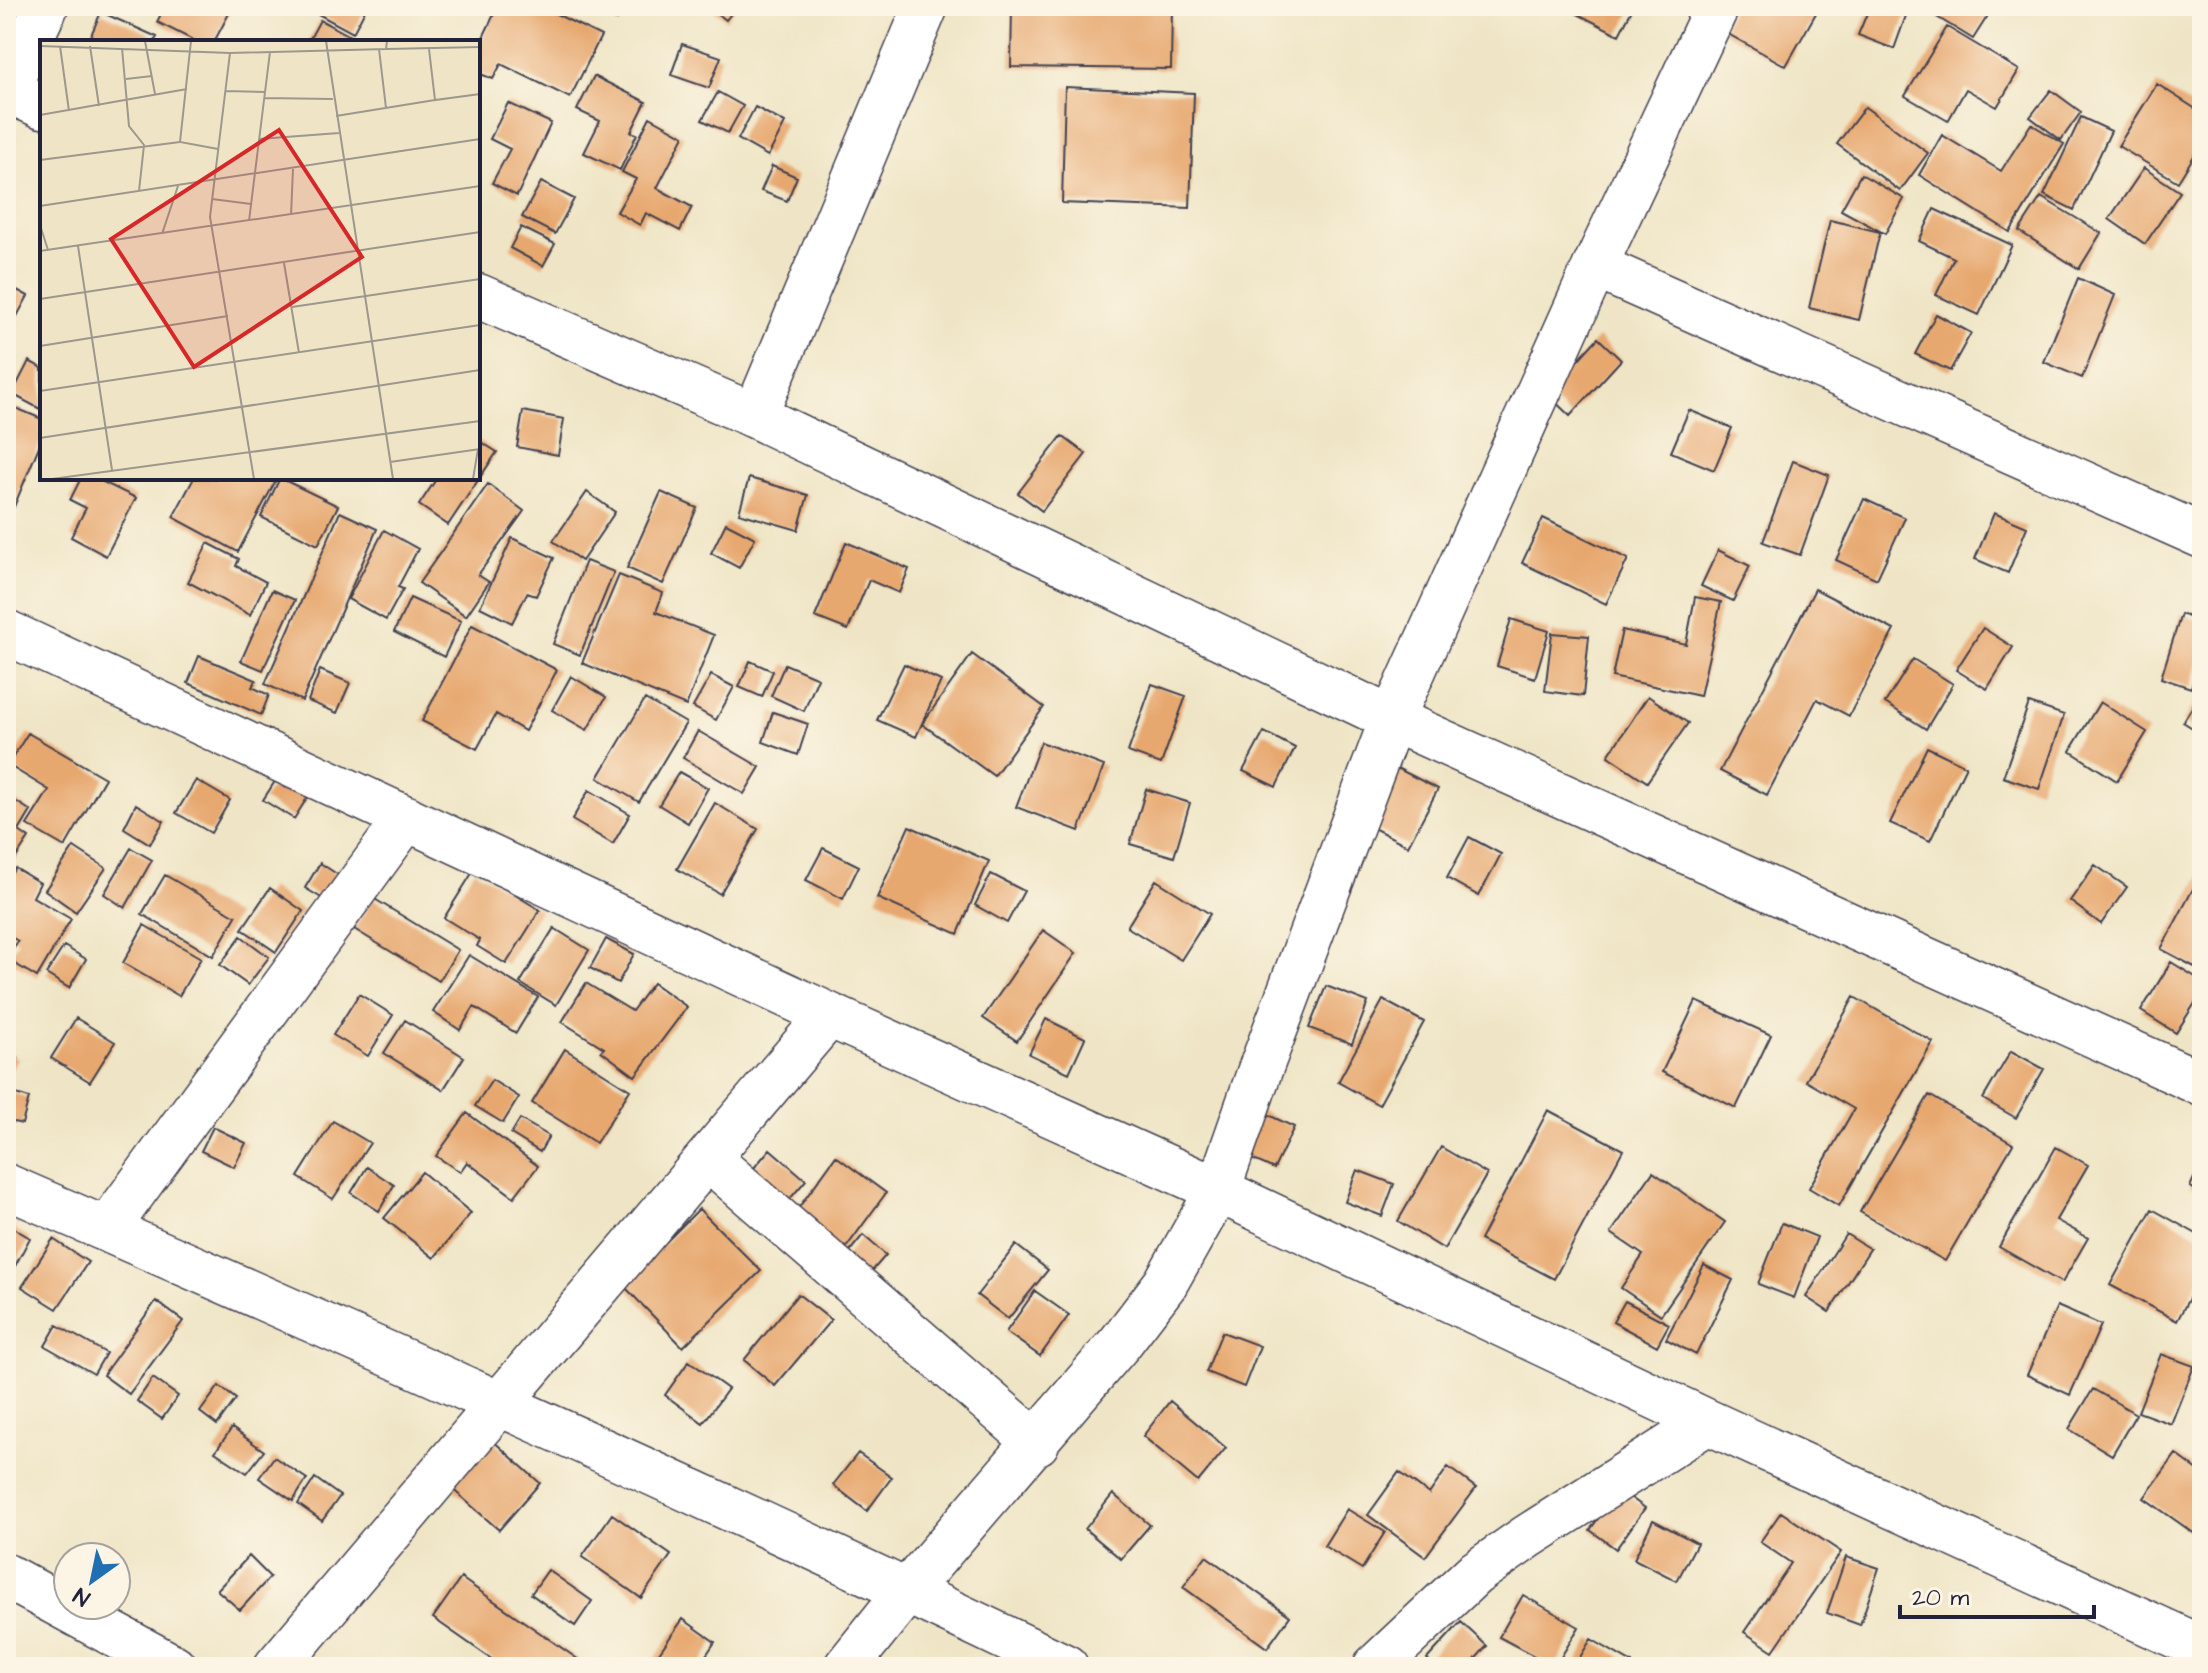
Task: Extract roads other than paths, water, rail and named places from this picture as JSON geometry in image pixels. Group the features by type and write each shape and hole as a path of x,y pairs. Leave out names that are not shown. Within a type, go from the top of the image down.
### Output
{"street":[{"path":"40,105 6,91 46,6"},
{"path":"755,416 926,6"},
{"path":"846,1667 907,1591 1120,1343 1165,1284 1218,1190 1392,719 1595,266 1717,6"},
{"path":"1595,266 2202,536"},
{"path":"480,297 755,416 1392,719 2202,1084"},
{"path":"6,632 829,1015 1218,1190 1708,1422 2202,1648"},
{"path":"107,1229 407,818"},
{"path":"276,1667 829,1015"},
{"path":"708,1158 1037,1443"},
{"path":"6,1186 500,1404 1066,1667"},
{"path":"1375,1667 1474,1574 1708,1422"},
{"path":"6,1576 174,1667"}]}
